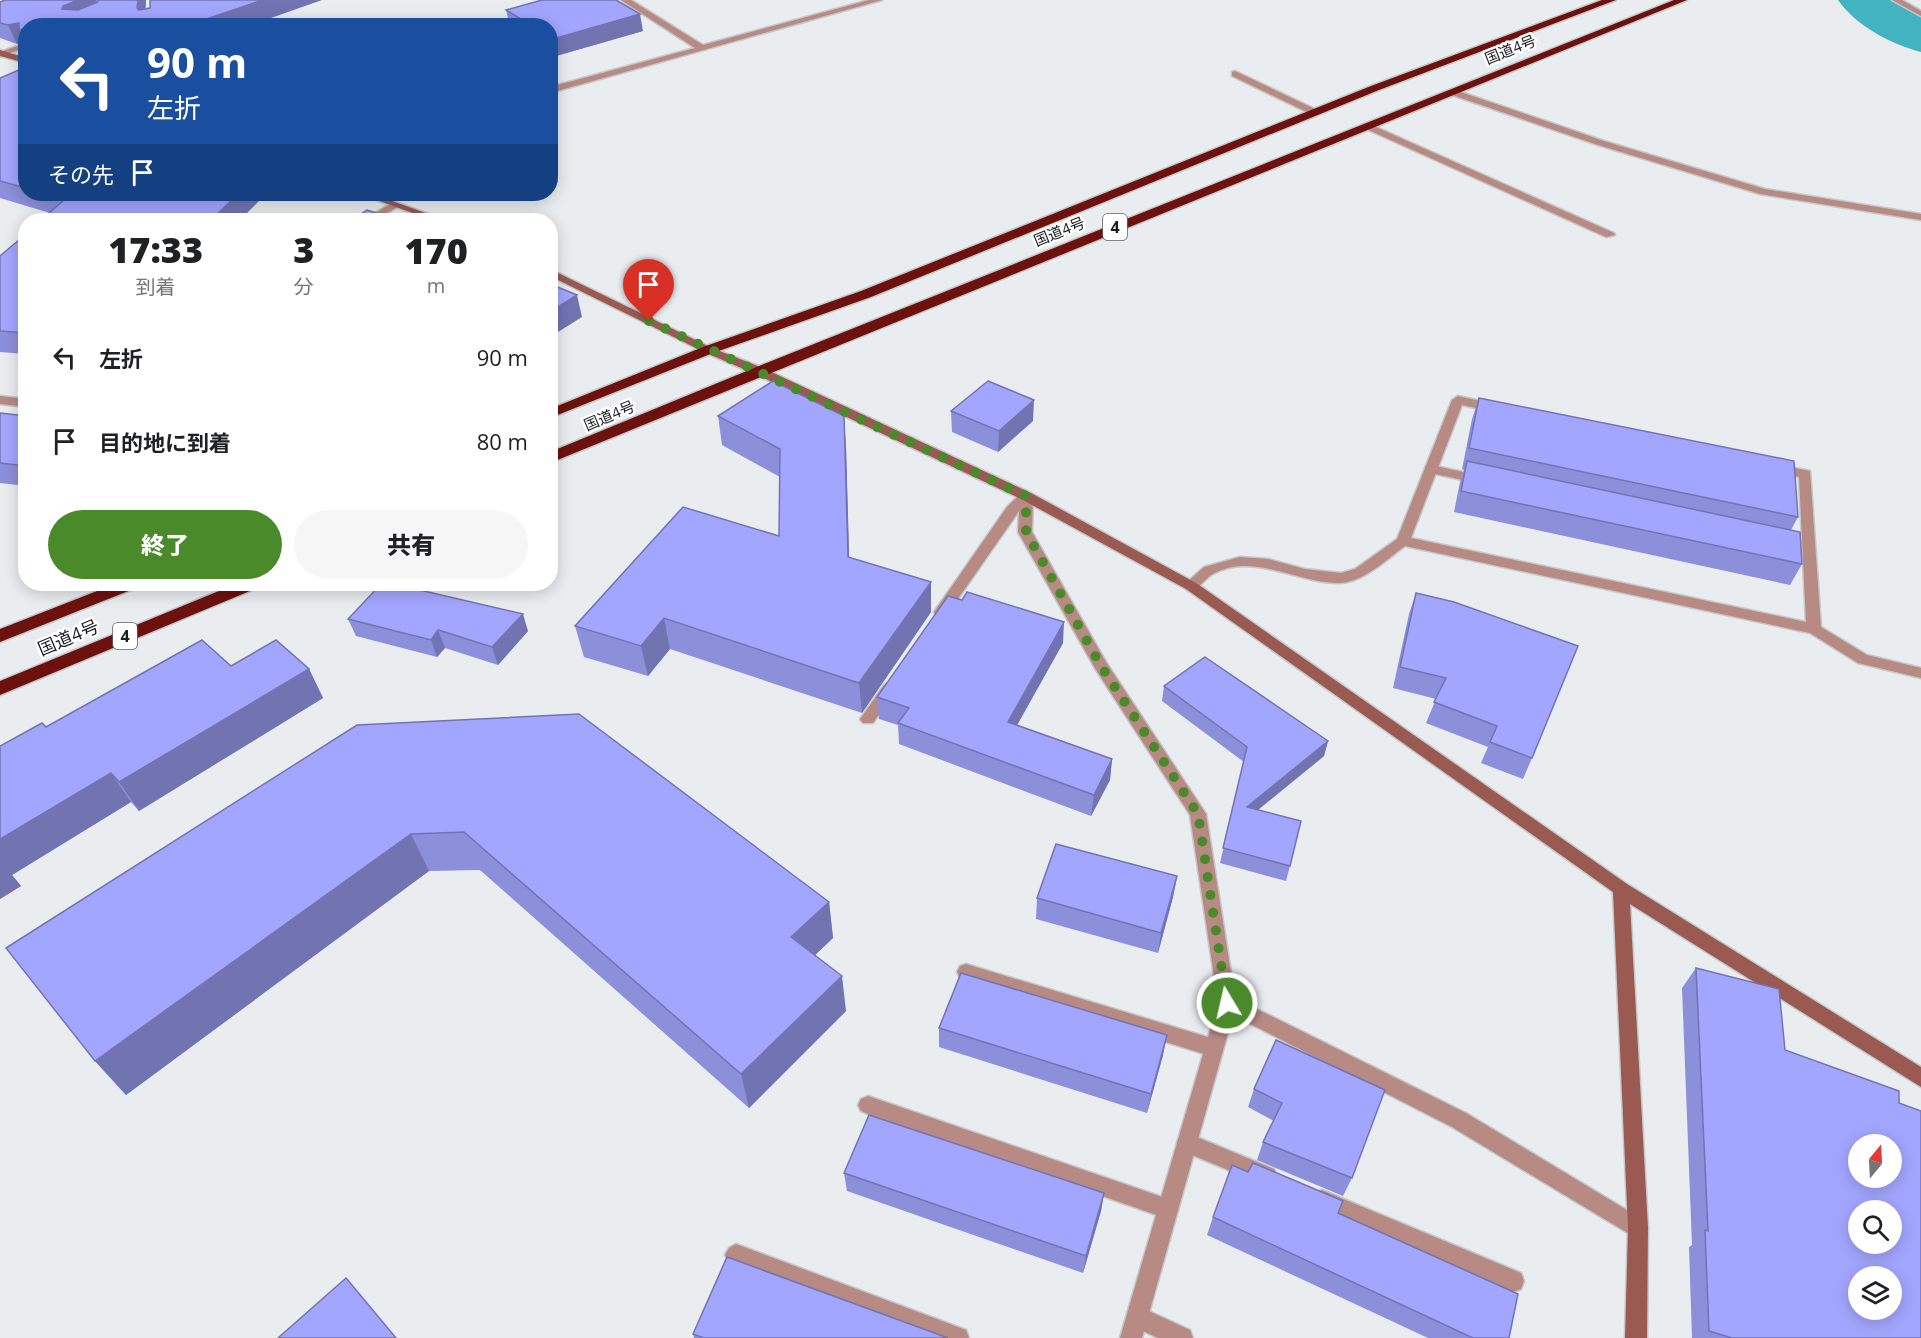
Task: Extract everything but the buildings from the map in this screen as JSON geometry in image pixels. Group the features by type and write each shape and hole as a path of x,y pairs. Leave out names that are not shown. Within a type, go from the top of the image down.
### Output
{"highway":[{"name":"国道4号","path":"558,411 708,351 866,294 1314,112 1611,0"},
{"name":"国道4号","path":"558,455 759,371 1682,0"},
{"name":"国道4号","path":"0,636 112,591"},
{"name":"国道4号","path":"0,688 234,591"}],"street":[{"path":"625,0 701,48"},
{"path":"558,88 878,0"},
{"path":"1896,0 1921,14"},
{"path":"1,54 18,48"},
{"path":"1,54 18,59"},
{"path":"1234,74 1314,112"},
{"path":"1452,92 1601,143 1764,192 1921,217"},
{"path":"1367,126 1611,235"},
{"path":"385,201 419,213"},
{"path":"381,213 396,205"},
{"path":"558,276 708,351 759,371 1026,496 1191,586 1621,889 1921,1078"},
{"path":"0,400 18,402"},
{"path":"1191,586 1209,570 1240,562 1268,564 1305,574 1342,578 1360,572 1403,541 1458,400 1504,410"},
{"path":"1759,464 1805,474 1804,549 1814,629"},
{"path":"1431,469 1500,484"},
{"path":"933,624 1012,510 1026,496"},
{"path":"1026,496 1026,532 1101,666 1198,814 1227,1003 1131,1338"},
{"path":"1403,541 1814,629 1863,659 1921,673"},
{"path":"868,719 894,681"},
{"path":"1621,889 1638,1228 1636,1338"},
{"path":"966,972 1214,1048"},
{"path":"1227,1003 1459,1120 1638,1228"},
{"path":"868,1106 1168,1209"},
{"path":"1187,1143 1285,1184"},
{"path":"1307,1193 1513,1281"},
{"path":"736,1255 958,1338"},
{"path":"1138,1317 1182,1338"}],"waterway":[{"path":"1863,0 1907,30 1921,36"}],"route":[{"path":"649,321 708,351 759,371 1026,496 1026,532 1101,666 1198,814 1227,1003"}]}
